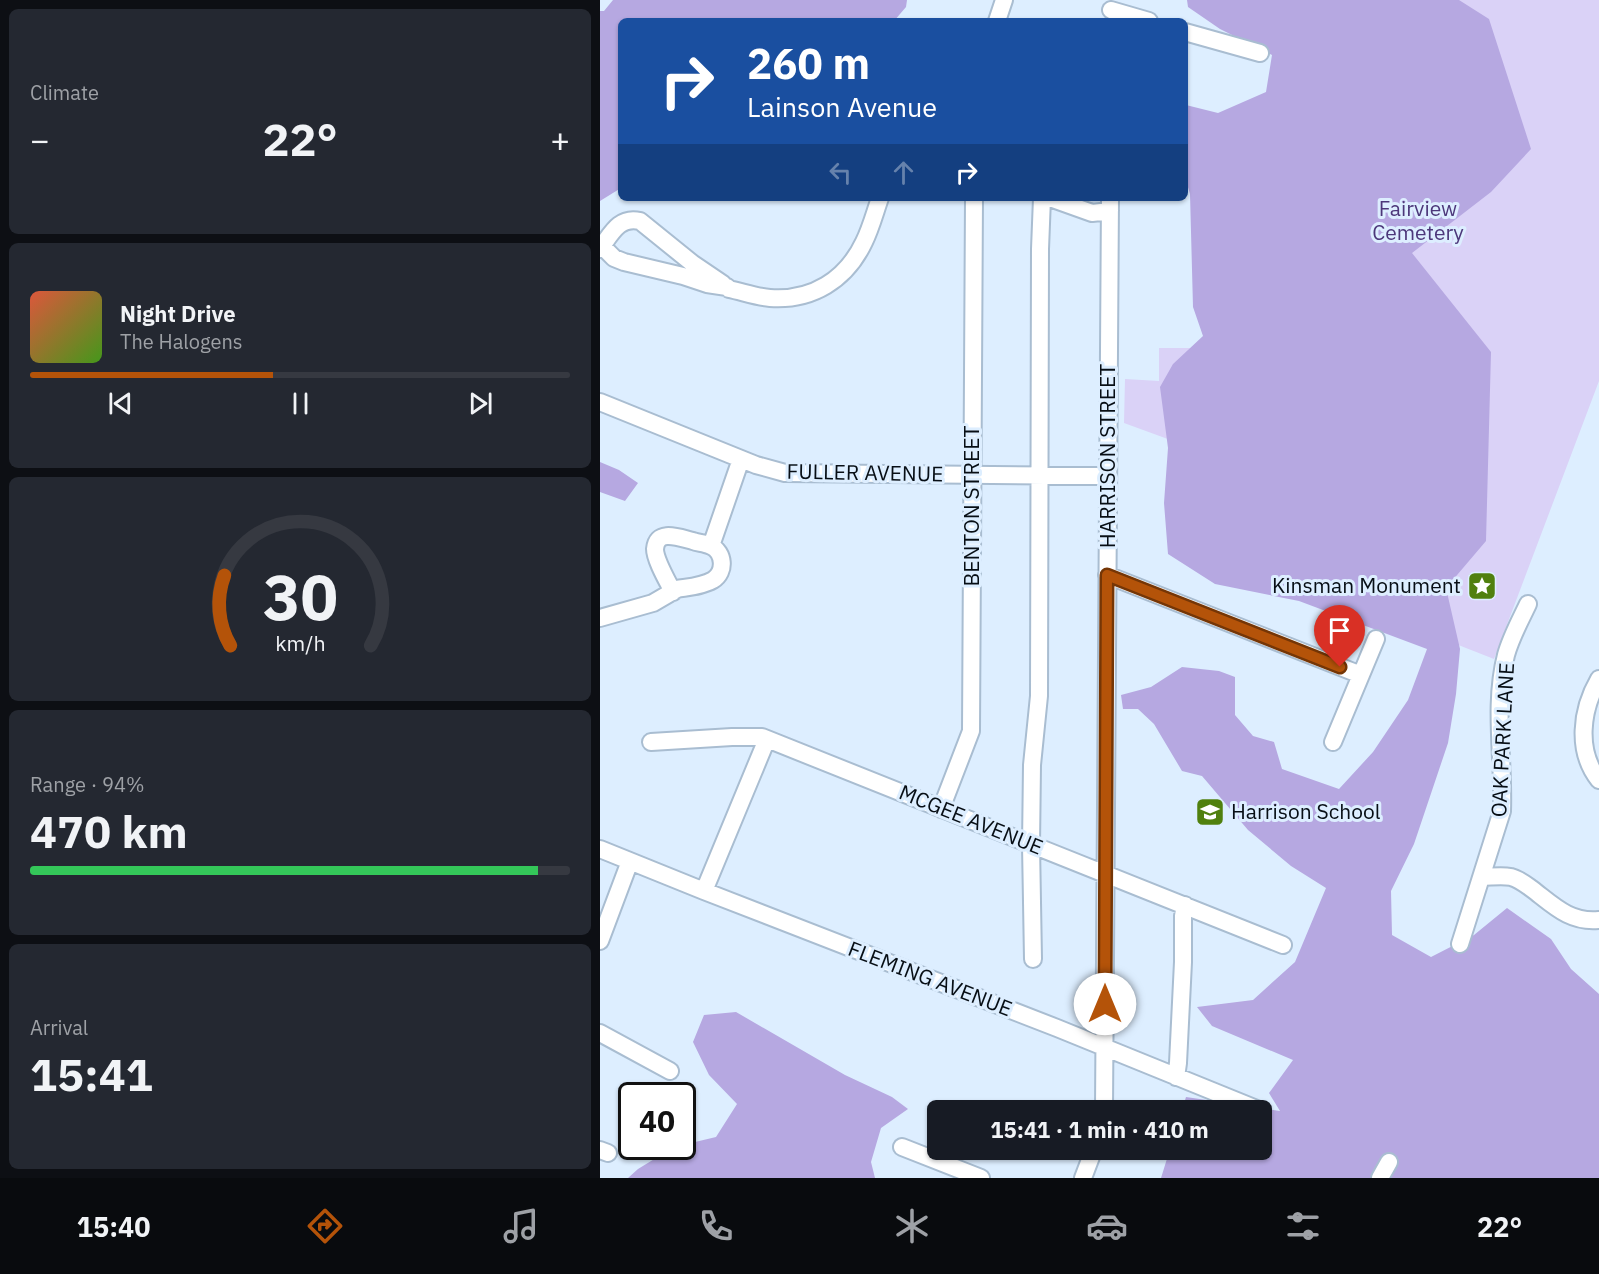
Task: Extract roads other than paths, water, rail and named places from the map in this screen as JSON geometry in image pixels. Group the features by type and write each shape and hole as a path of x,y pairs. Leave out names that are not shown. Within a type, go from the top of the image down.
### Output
{"street":[{"path":"998,18 1004,0"},
{"path":"1111,10 1139,18"},
{"path":"1188,33 1260,53"},
{"path":"727,287 624,262 601,248 615,228 624,221 633,219 640,221 692,263 710,274 727,287 729,289 769,298 795,298 814,292 836,279 849,266 864,242 879,201"},
{"name":"BENTON STREET","path":"941,808 971,731 974,201"},
{"path":"1033,958 1031,845 1032,765 1039,696 1042,201"},
{"path":"1058,201 1092,213 1110,204"},
{"name":"HARRISON STREET","path":"1104,1100 1110,204"},
{"name":"FULLER AVENUE","path":"600,402 741,459 785,473 1108,476"},
{"path":"711,546 741,459"},
{"path":"600,618 653,603 673,592 677,589 712,581 721,570 720,556 717,551 711,546 675,536 660,538 655,551 673,592"},
{"path":"1107,575 1361,675"},
{"name":"OAK PARK LANE","path":"1460,944 1502,811 1500,708 1505,663 1512,638 1527,604"},
{"path":"1333,742 1376,639"},
{"path":"1599,679 1587,705 1584,735 1587,761 1599,780"},
{"name":"MCGEE AVENUE","path":"651,742 762,737 1283,945"},
{"path":"704,891 767,739"},
{"name":"FLEMING AVENUE","path":"600,849 1234,1100"},
{"path":"600,941 630,861"},
{"path":"1482,877 1512,877 1523,882 1570,917 1589,921 1599,920"},
{"path":"1176,1077 1185,905"},
{"path":"600,1033 670,1071"},
{"path":"902,1147 981,1178"},
{"path":"1083,1178 1090,1160"},
{"path":"1380,1178 1389,1162"}],"place":[{"name":"Kinsman Monument","path":"1482,586"},
{"name":"Harrison School","path":"1210,812"}],"park label":[{"name":"Fairview Cemetery","path":"1418,221"}]}
